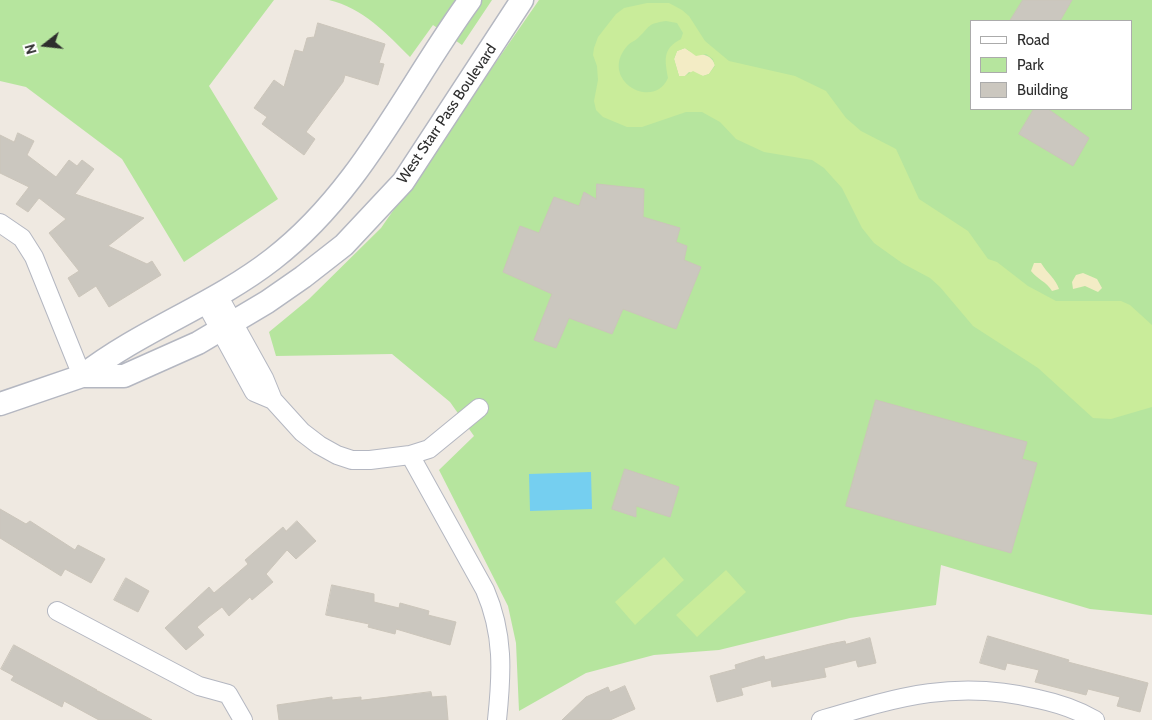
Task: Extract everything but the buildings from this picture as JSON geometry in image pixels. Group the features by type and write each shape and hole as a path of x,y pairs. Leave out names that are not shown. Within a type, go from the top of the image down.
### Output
{"street":[{"name":"West Starr Pass Boulevard","path":"0,404 82,376 108,356 212,300 273,259 320,216 347,185 389,127 470,0"},
{"name":"West Starr Pass Boulevard","path":"82,376 124,376 198,343 288,287 344,244 403,182 522,0"},
{"path":"0,223 22,238 34,257 82,376"},
{"path":"212,300 226,326 254,392 273,400 302,432 318,445 336,454 352,460 370,460 410,455 429,449 479,408"},
{"path":"410,455 485,590 493,608 498,627 501,668 497,720"},
{"path":"57,611 199,686 228,694 243,720"},
{"path":"820,720 895,698 936,691 1005,691 1052,702 1095,720"}],"green space":[{"path":"0,0 274,0 209,86 278,199 184,262 122,159 26,87 0,81"},
{"path":"329,0 492,0 462,45 433,25 410,57 373,22 353,9"},
{"path":"539,0 1152,0 1152,615 1090,609 941,565 936,605 850,618 719,650 654,655 586,673 519,711 516,643 508,606 439,470 474,436 450,402 392,354 276,356 269,332 309,299 381,228"},
{"path":"647,3 669,3 689,16 705,41 729,61 795,76 826,91 846,118 861,131 896,149 919,199 968,231 988,259 997,262 1028,286 1056,301 1121,301 1130,305 1152,325 1152,407 1111,419 1093,418 1038,368 973,326 930,278 902,263 874,243 862,228 842,188 824,168 812,160 764,152 736,139 720,122 702,112 686,112 642,127 627,127 603,117 596,110 594,101 598,80 597,66 593,55 594,48 598,37 616,14 624,8","holes":["666,21 677,23 683,33 681,39 671,47 666,56 668,78 661,88 651,92 631,87 623,79 619,69 620,58 628,45 637,39 649,26","685,48 696,56 706,54 713,59 715,66 709,74 703,76 693,71 685,76 679,76 674,59 677,51"]},
{"path":"664,557 684,580 635,625 615,602"},
{"path":"726,570 746,592 697,637 676,615"}],"sand":[{"path":"685,48 689,51 706,55 713,60 715,65 709,74 703,76 689,72 685,76 679,76 674,59 677,51"},
{"path":"1034,263 1041,263 1056,282 1059,289 1052,291 1033,274 1031,271"},
{"path":"1083,273 1097,279 1102,288 1098,292 1085,286 1073,289 1072,282 1076,275"}],"water":[{"path":"591,472 592,509 530,511 529,474"}]}
